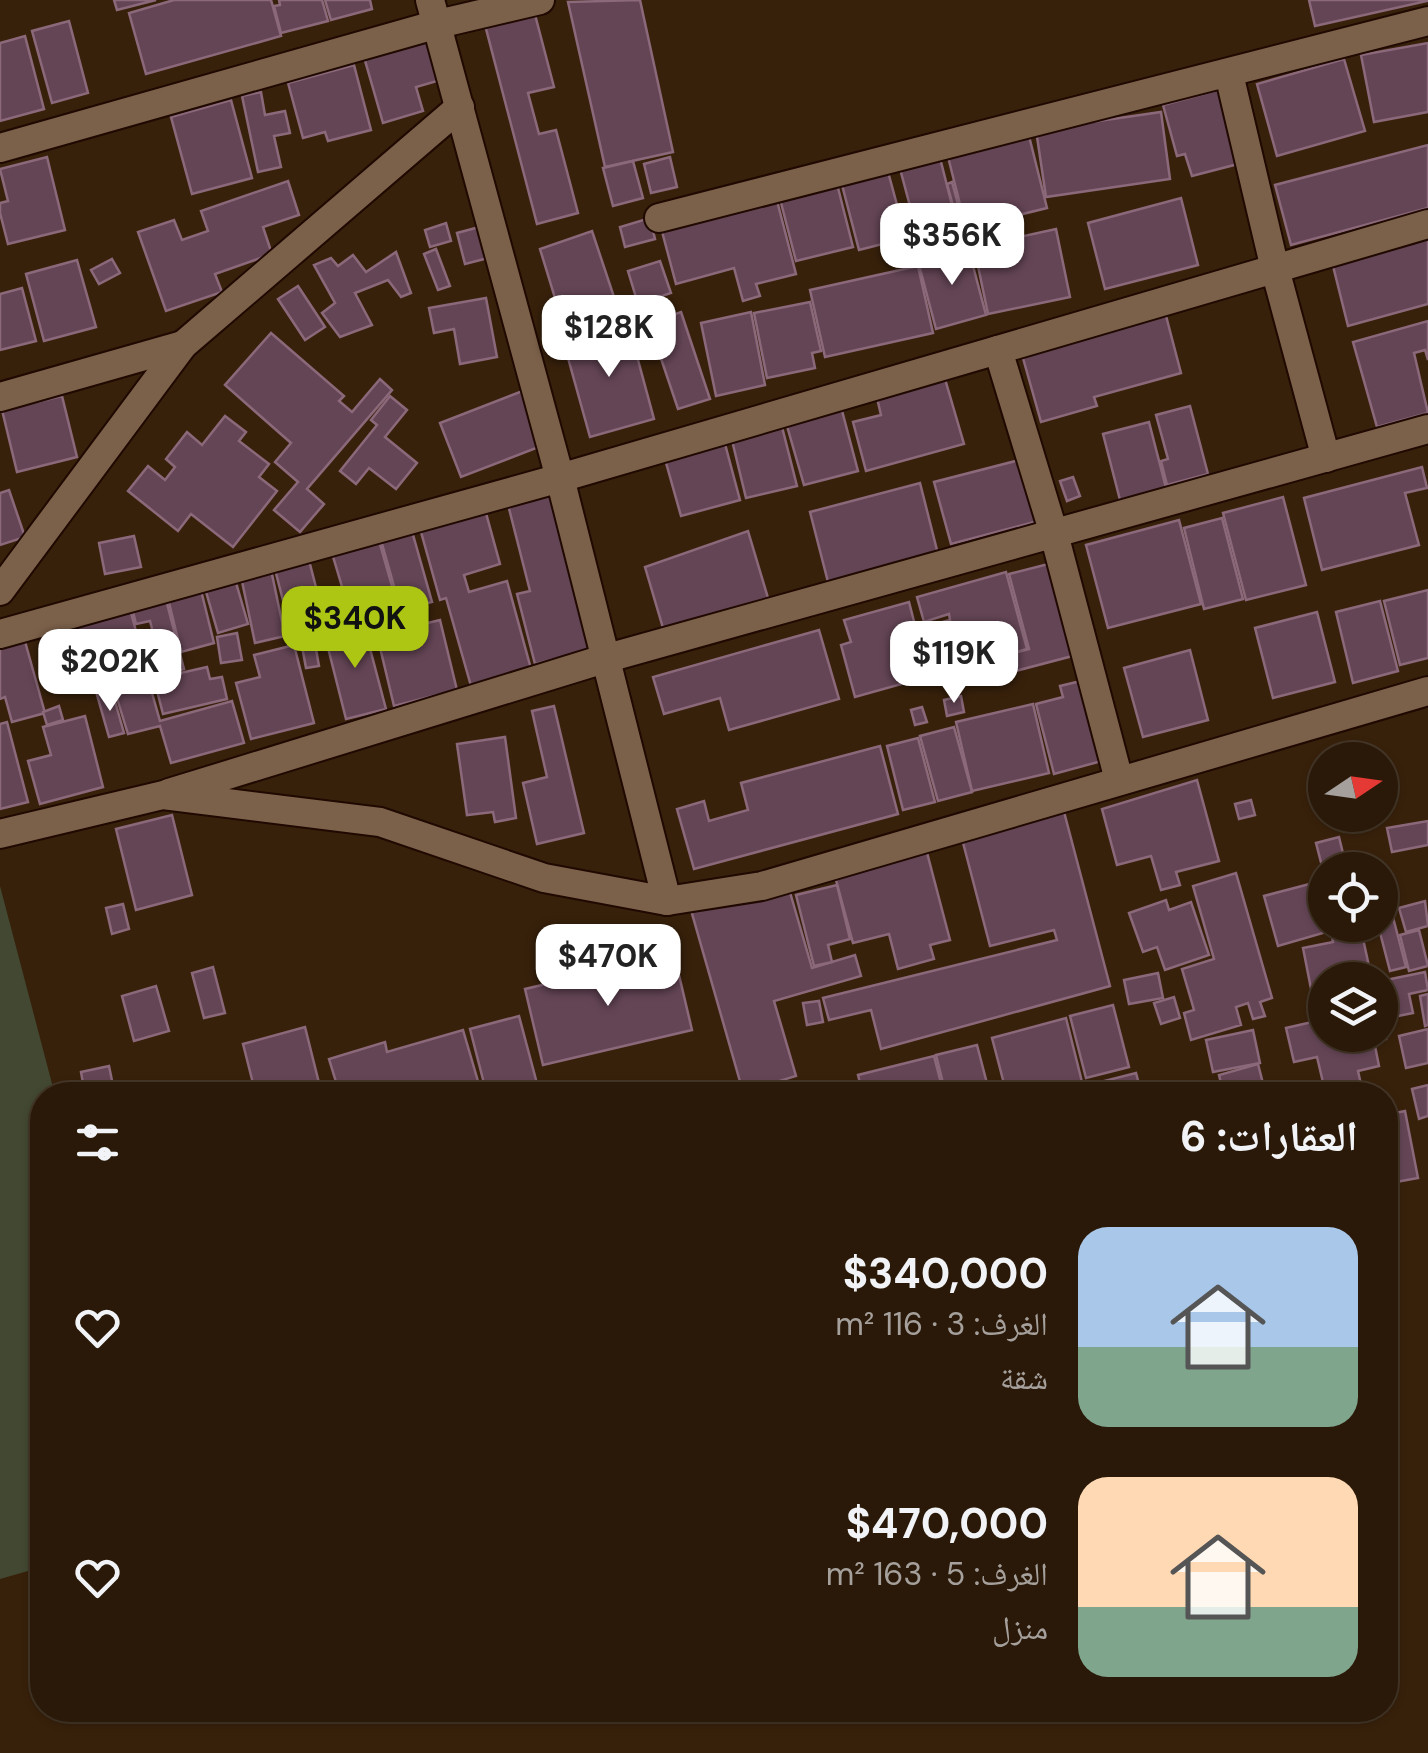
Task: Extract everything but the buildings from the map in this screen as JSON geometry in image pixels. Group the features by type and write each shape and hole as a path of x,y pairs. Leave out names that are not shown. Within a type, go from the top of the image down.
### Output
{"street":[{"path":"0,148 434,12 540,0"},
{"path":"434,12 560,478 667,901"},
{"path":"659,218 1428,21"},
{"path":"1229,74 1275,270 1326,458"},
{"path":"0,591 183,345 460,106"},
{"path":"0,634 560,478 1428,224"},
{"path":"0,397 183,345"},
{"path":"998,350 1054,534 1119,780"},
{"path":"0,834 163,795 604,659 1428,429"},
{"path":"163,795 380,822 544,878 667,901 762,886 1428,691"}],"green space":[{"path":"0,886 52,1082 30,1082 30,1570 0,1579"}]}
